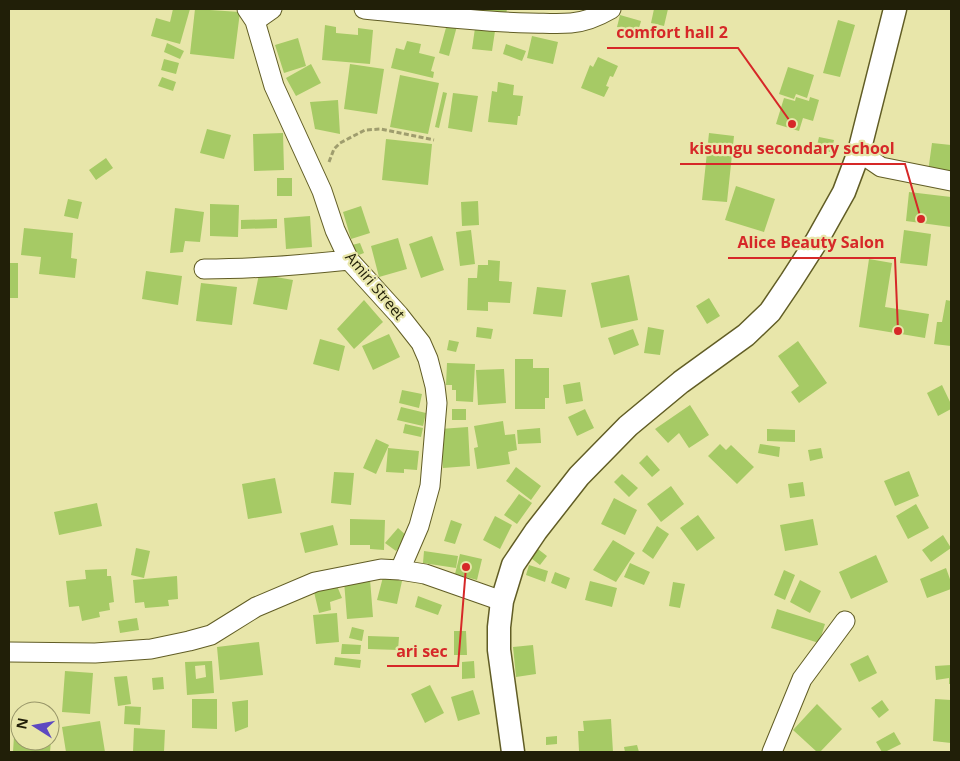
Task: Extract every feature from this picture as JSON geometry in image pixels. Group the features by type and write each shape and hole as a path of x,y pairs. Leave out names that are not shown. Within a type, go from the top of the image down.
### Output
{"street":[{"path":"251,15 272,9"},
{"path":"372,9 446,13 512,23 571,23 586,21 610,9"},
{"path":"513,752 499,650 499,627 502,601 514,565 536,531 579,476 628,426 681,382 746,335 770,312 821,233 844,192 859,152 895,9"},
{"name":"Amiri Street","path":"251,15 274,86 322,191 335,230 349,260 386,299 421,343 428,359 437,403 430,486 419,526 400,570"},
{"path":"859,152 881,167 951,181"},
{"path":"204,268 233,269 349,260"},
{"path":"9,652 95,653 151,649 189,641 211,635 256,607 315,582 381,570 400,570 432,576 502,601"},
{"path":"772,752 802,679 845,621"}],"path":[{"path":"322,191 334,149 340,143 365,130 381,129 434,140"}],"building":[{"path":"173,9 190,9 180,44 151,36 156,18 170,22"},
{"path":"195,9 240,12 234,59 190,54"},
{"path":"473,9 507,9 506,15"},
{"path":"654,9 668,9 664,26 651,23"},
{"path":"620,15 641,21 638,32 617,27"},
{"path":"838,20 855,25 840,77 823,73"},
{"path":"447,24 457,26 449,56 439,53"},
{"path":"325,25 336,27 336,33 358,35 358,28 373,30 370,64 322,60"},
{"path":"475,28 495,31 492,51 472,49"},
{"path":"532,36 558,42 553,64 527,58"},
{"path":"298,38 306,66 284,73 275,45"},
{"path":"407,41 421,44 419,53 435,57 431,71 434,72 433,78 391,68 396,48 404,50"},
{"path":"167,43 184,51 180,59 164,52"},
{"path":"506,44 526,51 522,61 503,54"},
{"path":"598,57 618,66 613,77 610,76 606,86 609,87 604,97 581,88 590,65 593,67"},
{"path":"164,59 179,63 176,74 161,70"},
{"path":"311,64 321,83 296,96 286,78"},
{"path":"350,64 384,69 377,114 344,109"},
{"path":"788,67 814,75 807,98 796,94 794,99 779,94"},
{"path":"400,75 439,83 428,134 390,127"},
{"path":"162,77 176,82 173,91 158,86"},
{"path":"498,82 514,85 513,95 523,96 517,125 488,122 492,91 497,92"},
{"path":"443,92 447,93 439,128 435,127"},
{"path":"453,93 478,96 472,132 448,128"},
{"path":"796,97 809,101 810,97 819,100 813,121 803,118 799,131 776,124 784,98 795,101"},
{"path":"338,100 340,134 315,129 310,102"},
{"path":"207,129 231,135 224,159 200,153"},
{"path":"283,133 284,170 254,171 253,134"},
{"path":"709,133 734,136 727,202 702,200"},
{"path":"819,137 834,140 831,152 816,150"},
{"path":"386,139 432,144 428,185 382,180"},
{"path":"932,143 951,145 951,175 928,172"},
{"path":"106,158 113,168 96,180 89,170"},
{"path":"277,178 292,178 292,196 277,196"},
{"path":"736,186 775,199 764,232 725,220"},
{"path":"909,192 951,197 951,227 906,221"},
{"path":"68,199 82,202 78,219 64,216"},
{"path":"478,201 479,225 462,226 461,202"},
{"path":"210,204 239,205 238,237 210,236"},
{"path":"361,206 370,233 351,239 343,212"},
{"path":"175,208 204,212 200,242 185,241 183,252 170,253"},
{"path":"310,216 312,247 286,249 284,218"},
{"path":"277,219 277,228 241,229 241,220"},
{"path":"24,228 73,233 71,258 77,259 75,278 39,274 41,257 21,255"},
{"path":"471,230 475,264 460,266 456,232"},
{"path":"904,230 931,234 927,266 900,263"},
{"path":"432,236 444,270 421,278 409,244"},
{"path":"398,238 407,269 379,277 371,246"},
{"path":"360,243 364,253 356,256 352,245"},
{"path":"869,259 892,263 885,307 929,314 925,338 859,327"},
{"path":"488,260 500,261 499,281 512,282 510,303 488,302 488,311 467,310 468,278 477,278 478,265 488,265"},
{"path":"9,263 18,263 18,298 9,298"},
{"path":"146,271 182,276 178,305 142,299"},
{"path":"259,274 293,280 287,310 253,304"},
{"path":"629,275 638,320 601,328 591,283"},
{"path":"201,283 237,287 232,325 196,321"},
{"path":"537,287 566,290 562,317 533,314"},
{"path":"709,298 720,316 707,324 696,306"},
{"path":"364,300 383,322 354,349 337,329"},
{"path":"946,300 951,301 951,346 934,344 937,322 942,322"},
{"path":"477,327 493,329 491,339 476,337"},
{"path":"648,327 664,330 660,355 644,353"},
{"path":"633,329 639,345 614,355 608,338"},
{"path":"389,334 400,357 373,370 362,346"},
{"path":"320,339 345,346 339,371 313,364"},
{"path":"449,340 459,342 456,352 447,350"},
{"path":"798,341 827,383 799,403 791,392 799,386 778,356"},
{"path":"515,359 533,359 533,368 549,368 549,398 545,398 545,409 515,409"},
{"path":"447,363 475,364 473,402 456,401 456,390 452,390 452,385 446,385"},
{"path":"504,369 506,403 478,405 476,370"},
{"path":"580,382 583,401 566,404 563,385"},
{"path":"942,385 951,404 951,409 938,416 927,393"},
{"path":"402,390 422,394 419,408 399,403"},
{"path":"690,405 709,435 689,448 679,433 668,443 655,429"},
{"path":"401,407 426,413 423,426 397,420"},
{"path":"452,409 466,409 466,420 452,420"},
{"path":"585,409 594,428 577,436 568,417"},
{"path":"503,421 505,435 515,434 517,450 508,452 510,464 477,469 474,448 478,447 474,426"},
{"path":"405,424 423,428 421,437 403,433"},
{"path":"468,427 470,466 443,468 440,429"},
{"path":"540,428 541,443 518,444 517,430"},
{"path":"767,429 795,430 795,442 767,441"},
{"path":"376,439 389,445 376,474 363,468"},
{"path":"720,444 726,450 731,445 754,467 737,484 708,456"},
{"path":"760,444 780,447 779,457 758,453"},
{"path":"388,448 419,451 417,470 404,469 404,473 386,472"},
{"path":"821,448 823,458 810,461 808,450"},
{"path":"647,455 660,470 652,477 639,463"},
{"path":"516,467 541,486 531,500 506,481"},
{"path":"909,471 919,496 895,506 884,481"},
{"path":"334,472 354,473 351,505 331,503"},
{"path":"622,474 638,488 629,497 614,482"},
{"path":"275,478 282,513 248,519 242,484"},
{"path":"803,482 805,496 790,498 788,484"},
{"path":"671,486 684,504 661,522 647,504"},
{"path":"519,494 532,503 517,524 504,515"},
{"path":"614,498 637,510 625,535 601,524"},
{"path":"97,503 102,526 59,535 54,512"},
{"path":"916,504 929,528 908,539 896,516"},
{"path":"698,515 715,538 697,551 680,528"},
{"path":"495,516 512,525 500,549 483,540"},
{"path":"350,519 385,520 384,550 370,549 370,545 350,545"},
{"path":"813,519 818,545 785,551 780,525"},
{"path":"451,520 462,524 455,544 444,541"},
{"path":"333,525 338,545 305,553 300,533"},
{"path":"657,526 669,534 653,559 642,551"},
{"path":"398,528 408,537 396,551 385,543"},
{"path":"943,535 951,548 931,562 922,550"},
{"path":"613,540 635,553 616,582 593,570"},
{"path":"534,546 547,556 540,565 527,555"},
{"path":"136,548 150,551 144,578 131,575"},
{"path":"424,551 458,556 456,568 423,563"},
{"path":"460,554 482,559 477,580 455,574"},
{"path":"876,555 888,582 851,599 839,572"},
{"path":"630,563 650,572 644,585 624,577"},
{"path":"529,565 548,571 545,582 526,575"},
{"path":"946,568 951,582 951,589 927,598 920,579"},
{"path":"107,569 107,576 111,576 114,602 109,603 110,610 99,612 100,617 82,621 79,606 69,607 66,581 86,579 85,570"},
{"path":"784,570 795,575 785,600 774,595"},
{"path":"555,572 570,578 566,589 551,583"},
{"path":"177,576 178,599 168,600 169,606 145,608 144,602 135,603 133,580"},
{"path":"383,577 402,581 397,604 377,600"},
{"path":"370,579 373,617 347,619 344,581"},
{"path":"800,580 821,591 810,613 790,602"},
{"path":"590,581 617,588 612,607 585,600"},
{"path":"673,582 685,584 680,608 669,606"},
{"path":"337,586 342,598 330,602 331,610 319,613 314,592"},
{"path":"418,596 442,605 438,615 415,607"},
{"path":"777,609 825,624 819,643 771,628"},
{"path":"337,613 339,642 316,644 313,615"},
{"path":"137,618 139,630 120,633 118,621"},
{"path":"352,627 364,630 362,641 349,638"},
{"path":"454,631 466,631 467,655 454,655"},
{"path":"368,636 399,637 398,650 368,649"},
{"path":"259,642 263,675 220,680 217,647"},
{"path":"342,644 361,645 360,654 341,654"},
{"path":"533,645 536,674 516,677 513,647"},
{"path":"868,655 877,673 859,682 850,664"},
{"path":"335,657 361,660 360,668 334,665"},
{"path":"212,661 214,693 187,695 185,662","holes":["205,665 206,677 196,679 195,666"]},
{"path":"474,661 475,678 462,679 462,662"},
{"path":"951,665 951,684 949,684 949,678 936,680 935,666"},
{"path":"65,671 93,673 90,714 62,712"},
{"path":"127,676 131,704 118,706 114,677"},
{"path":"163,677 164,689 153,690 152,678"},
{"path":"430,685 444,713 425,723 411,694"},
{"path":"473,690 480,714 458,721 451,697"},
{"path":"192,699 217,699 217,729 192,728"},
{"path":"935,699 951,700 951,743 933,741"},
{"path":"248,700 248,727 235,732 232,702"},
{"path":"882,700 889,710 879,718 871,708"},
{"path":"817,704 842,729 820,752 817,752 793,730"},
{"path":"125,706 141,707 140,725 124,724"},
{"path":"611,719 613,752 579,751 578,731 584,731 583,721"},
{"path":"100,721 105,752 66,752 62,727"},
{"path":"134,728 165,730 164,752 133,752"},
{"path":"894,732 901,744 882,752 876,742"},
{"path":"557,736 557,744 546,745 546,737"},
{"path":"637,745 639,752 625,752 624,747"},
{"path":"13,751 50,751 50,752"}],"place":[{"name":"comfort hall 2","path":"792,124"},
{"name":"kisungu secondary school","path":"921,219"},
{"name":"Alice Beauty Salon","path":"898,331"},
{"name":"ari sec","path":"466,567"}]}
